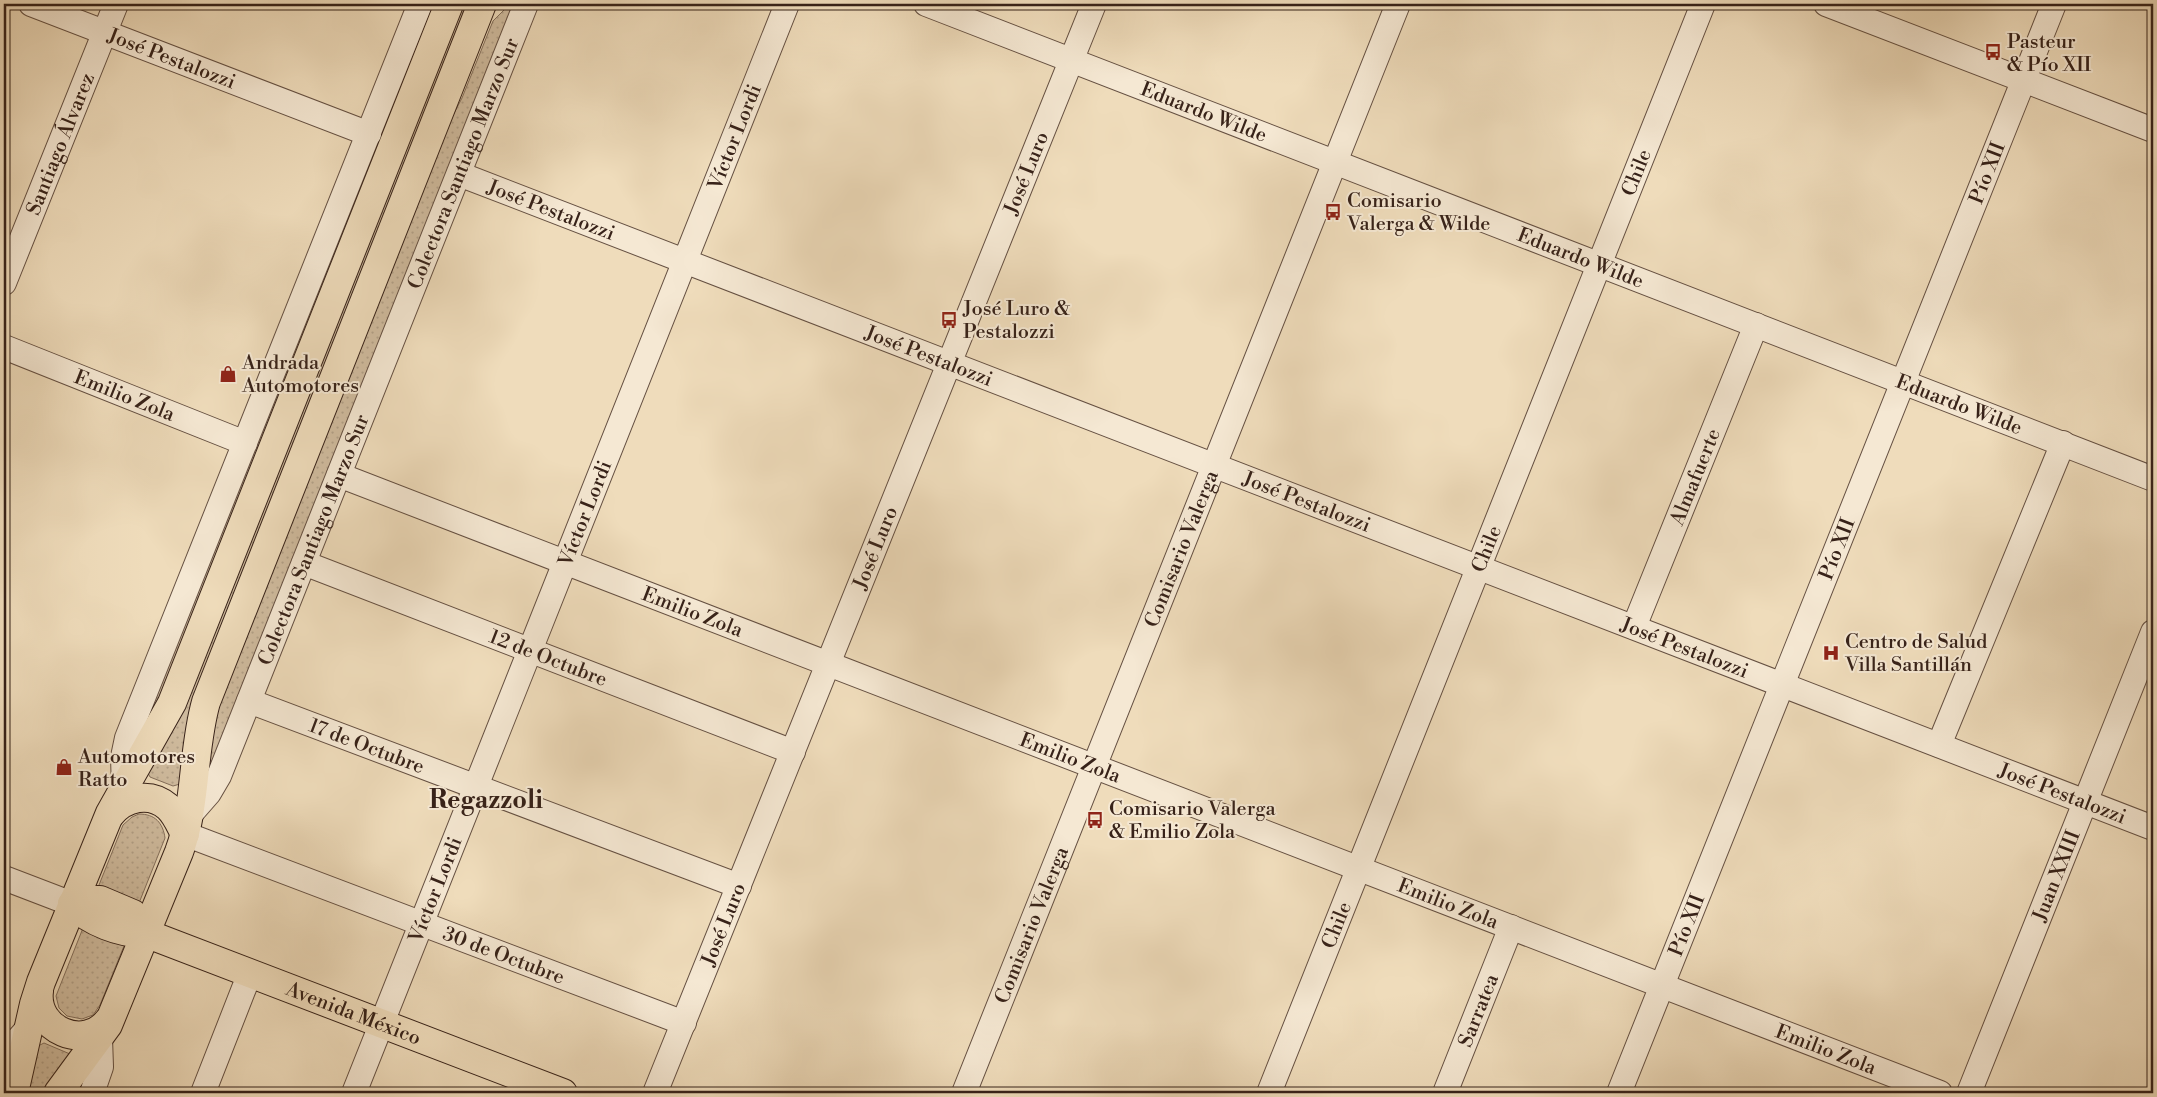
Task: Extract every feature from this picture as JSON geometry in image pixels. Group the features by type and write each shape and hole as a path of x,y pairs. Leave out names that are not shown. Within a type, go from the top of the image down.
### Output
{"main road":[{"path":"14,1093 41,982 72,904 106,822 172,703 449,4"},
{"path":"58,1093 100,1038 114,1012 146,933 186,825 200,723 206,702 482,4"},
{"path":"417,166 456,96 488,21 500,4"},
{"path":"106,822 113,810 124,802 137,798 150,798 168,808 186,825"},
{"path":"72,904 89,900 100,900 133,914 140,921 146,933"},
{"name":"Avenida México","path":"146,933 563,1093"},
{"path":"41,982 38,995 40,1009 46,1021 63,1033 83,1036 96,1032 107,1023 114,1012"}],"street":[{"name":"José Pestalozzi","path":"31,4 369,134"},
{"name":"Santiago Álvarez","path":"4,283 116,4"},
{"path":"124,790 123,757 128,738 420,4"},
{"name":"Colectora Santiago Marzo Sur","path":"186,825 213,788 526,4"},
{"name":"Víctor Lordi","path":"354,1093 380,1023 786,4"},
{"name":"Eduardo Wilde","path":"926,4 2153,478"},
{"name":"José Luro","path":"655,1093 1094,4"},
{"name":"Comisario Valerga","path":"964,1093 1398,4"},
{"name":"Chile","path":"1270,1093 1704,4"},
{"path":"1826,4 2153,130"},
{"name":"Pío XII","path":"1619,1093 2054,4"},
{"name":"José Pestalozzi","path":"459,174 2153,828"},
{"name":"Almafuerte","path":"1634,627 1756,325"},
{"name":"Emilio Zola","path":"4,347 245,443"},
{"path":"1939,745 2062,444"},
{"name":"Emilio Zola","path":"339,475 1940,1093"},
{"name":"12 de Octubre","path":"304,564 793,752"},
{"name":"Juan XXIII","path":"1969,1093 2153,632"},
{"name":"17 de Octubre","path":"249,701 739,886"},
{"name":"30 de Octubre","path":"186,825 420,923 684,1023"},
{"path":"4,878 72,904"},
{"name":"Sarratea","path":"1445,1093 1510,928"},
{"path":"203,1093 250,973"},
{"path":"4,1055 30,1027"},
{"path":"92,1093 101,1067 100,1038"}],"shaded area":[{"path":"427,4 438,4 169,687 136,748"},
{"path":"459,4 472,4 180,784 173,786 150,777 147,771"},
{"path":"510,4 519,4 207,782 209,730 425,169 462,98 493,21"},
{"path":"139,814 145,814 157,820 165,838 139,903 99,887 99,885 123,825"},
{"path":"83,928 124,946 100,1005 93,1015 82,1019 67,1016 59,1008 56,996"},
{"path":"44,1043 70,1054 47,1093 25,1093 38,1046"}],"place":[{"name":"Pasteur & Pío XII","path":"1993,52"},
{"name":"Comisario Valerga & Wilde","path":"1333,212"},
{"name":"José Luro & Pestalozzi","path":"949,320"},
{"name":"Andrada Automotores","path":"228,374"},
{"name":"Centro de Salud Villa Santillán","path":"1831,653"},
{"name":"Automotores Ratto","path":"64,767"},
{"name":"Comisario Valerga & Emilio Zola","path":"1095,820"}],"district":[{"name":"Regazzoli","path":"486,799"}]}
